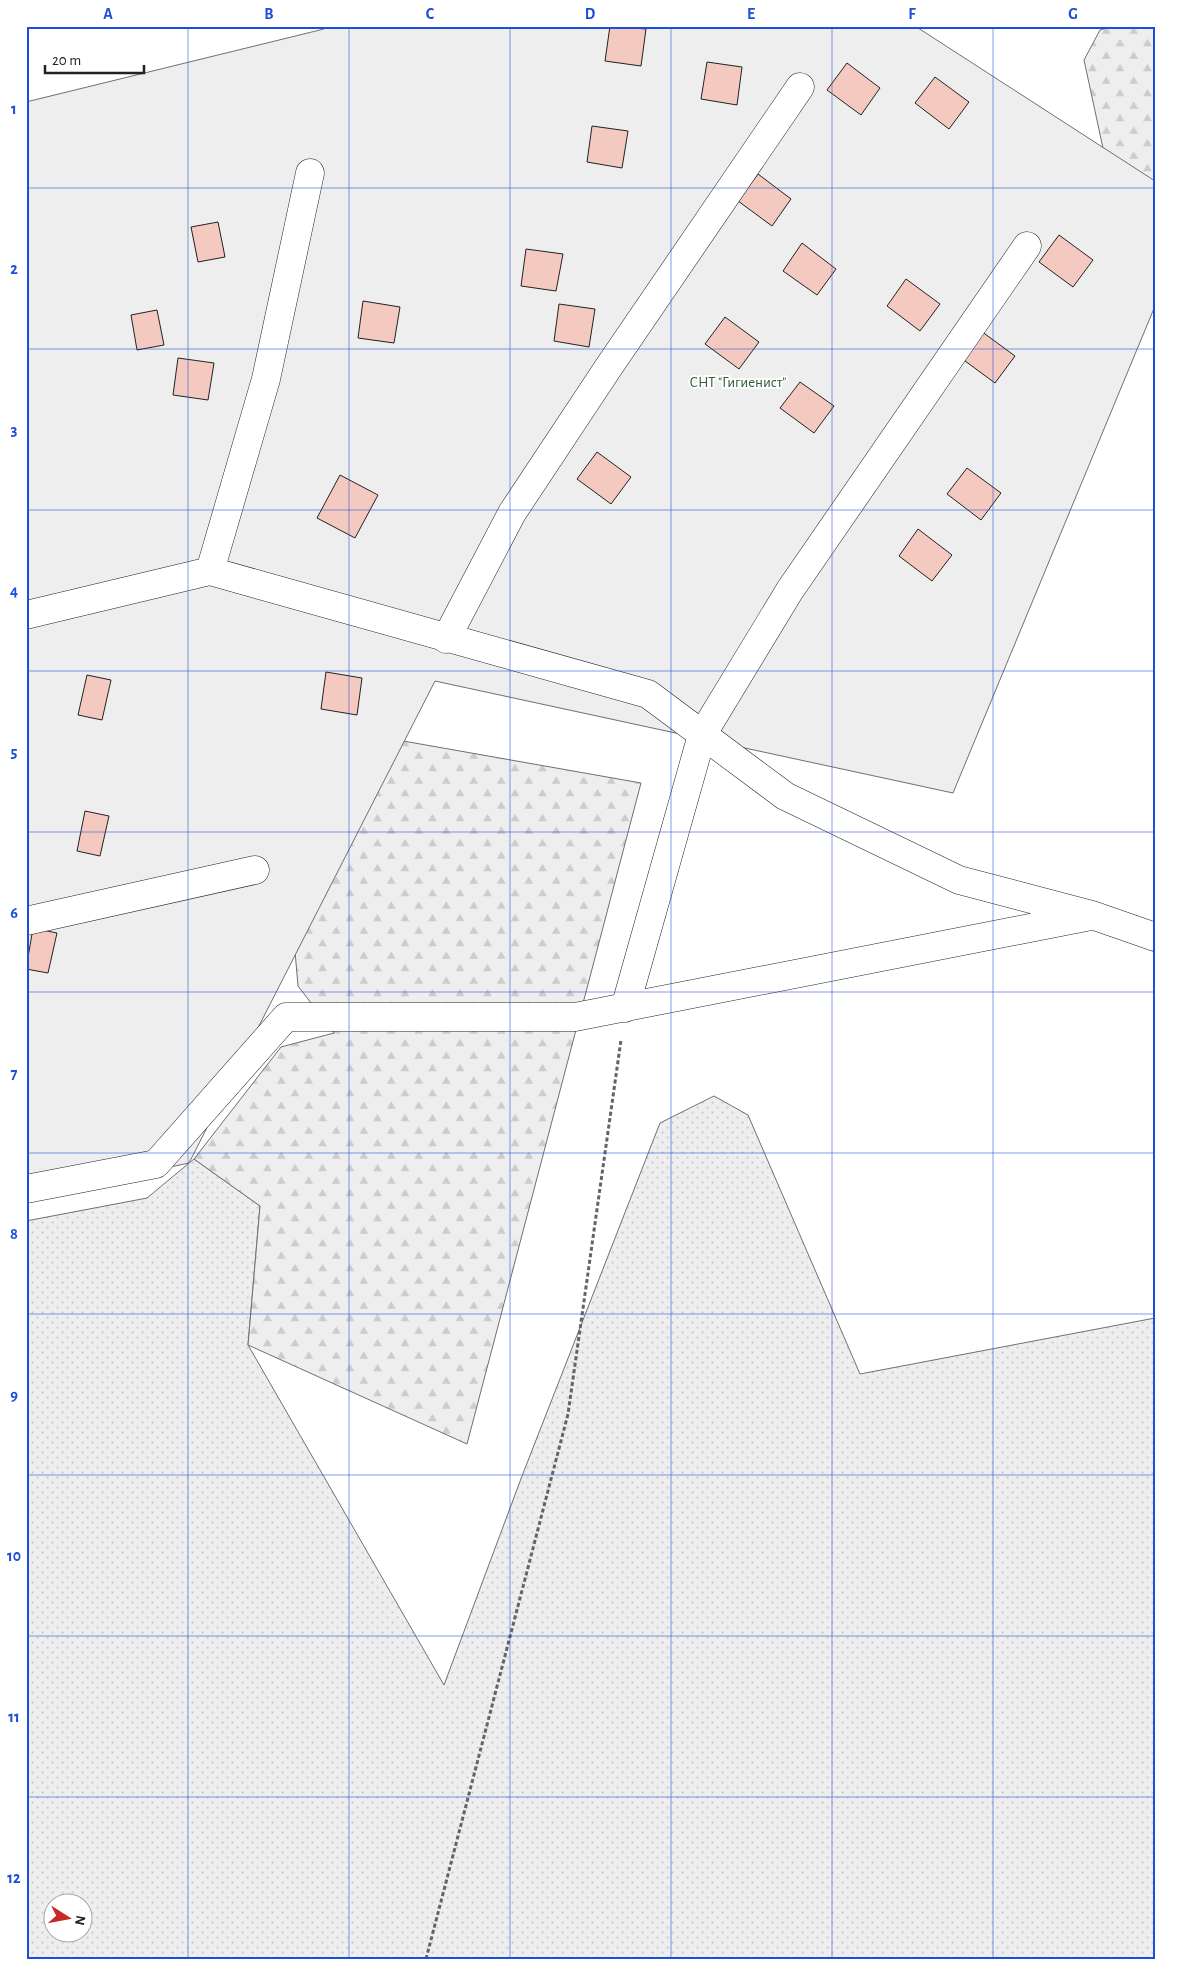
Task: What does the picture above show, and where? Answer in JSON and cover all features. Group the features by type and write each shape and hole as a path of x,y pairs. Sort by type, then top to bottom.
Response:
{"street":[{"path":"446,639 512,513 608,368 800,87"},
{"path":"210,571 266,379 310,173"},
{"path":"625,1008 702,735 790,590 1027,246"},
{"path":"26,615 210,571 446,639 648,694 785,796 959,880 1092,915 1155,938"},
{"path":"26,920 255,870"},
{"path":"26,1189 156,1164 286,1017 575,1017 1092,915"}],"path":[{"path":"426,1959 568,1414 625,1008"}],"green space":[{"name":"СНТ \"Гигиенист\"","path":"327,26 915,26 1155,181 1155,306 953,793 435,681 189,1163 26,1198 26,102 324,29"},
{"path":"1114,26 1155,26 1155,213 1106,162 1084,60 1100,30"},
{"path":"307,724 641,783 467,1444 248,1345 260,1206 194,1159 281,1047 334,1033 298,986 284,824"},
{"path":"714,1096 748,1115 860,1374 1155,1318 1155,1959 26,1959 26,1221 147,1198 194,1159 260,1206 248,1345 444,1685 522,1476 660,1123"}],"building":[{"path":"610,26 646,29 641,66 605,61"},
{"path":"707,62 742,67 737,105 701,99"},
{"path":"847,63 880,88 861,115 827,90"},
{"path":"935,77 969,102 949,129 915,103"},
{"path":"592,126 628,131 622,168 587,162"},
{"path":"758,174 791,199 772,226 738,201"},
{"path":"218,222 225,257 198,262 191,227"},
{"path":"1059,235 1093,260 1073,287 1039,262"},
{"path":"802,243 836,269 817,295 783,271"},
{"path":"526,249 563,254 556,291 521,286"},
{"path":"906,279 940,304 920,331 887,306"},
{"path":"363,301 400,307 394,343 358,338"},
{"path":"559,304 595,309 589,347 554,341"},
{"path":"157,310 164,345 137,350 131,315"},
{"path":"725,317 759,342 739,369 705,344"},
{"path":"981,331 1015,356 995,383 961,358"},
{"path":"178,358 214,363 208,400 173,395"},
{"path":"800,382 834,406 814,433 780,408"},
{"path":"597,452 631,477 611,504 577,479"},
{"path":"967,468 1001,493 981,520 947,494"},
{"path":"340,475 378,495 355,538 317,518"},
{"path":"918,529 952,555 932,581 899,556"},
{"path":"326,672 362,678 357,715 321,709"},
{"path":"87,675 111,680 102,720 78,715"},
{"path":"85,811 109,816 100,856 77,851"},
{"path":"33,928 57,933 48,973 26,969"}]}
